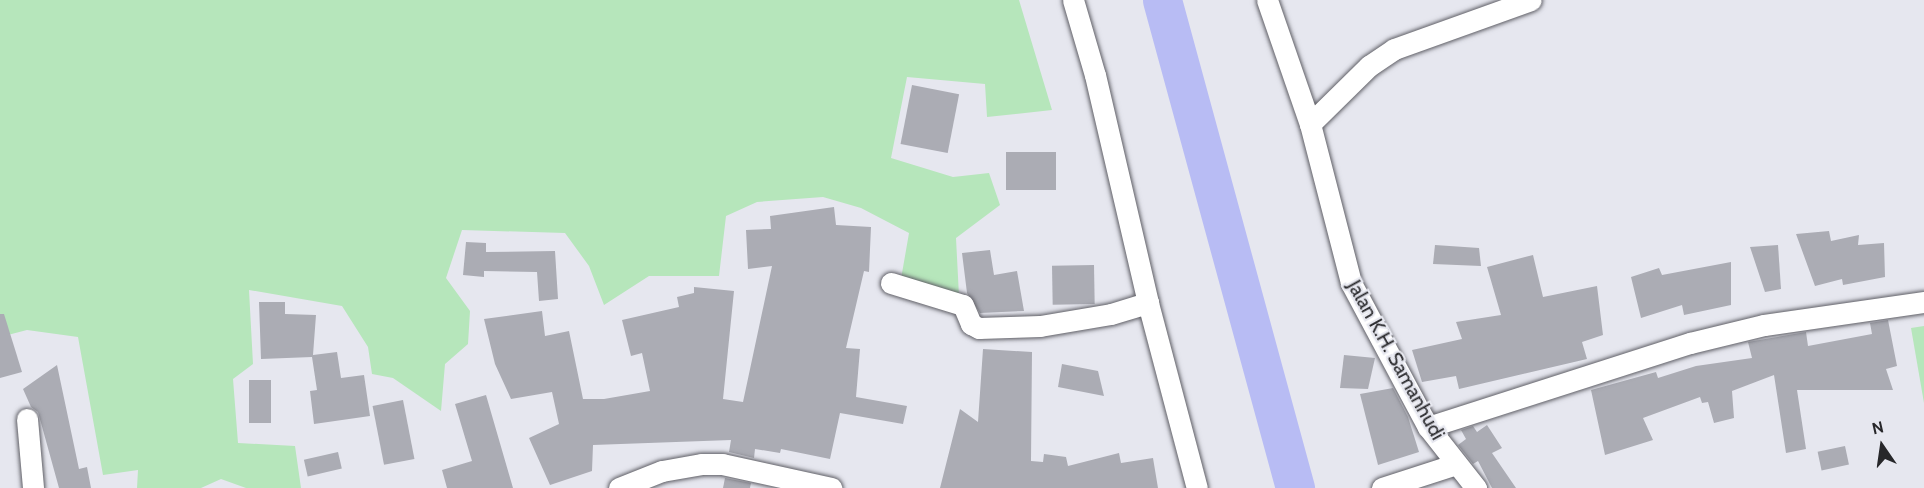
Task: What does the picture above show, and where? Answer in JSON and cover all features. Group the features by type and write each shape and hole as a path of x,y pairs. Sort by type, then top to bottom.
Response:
{"street":[{"path":"1073,0 1095,75 1148,303 1197,488"},
{"name":"Jalan K.H. Samanhudi","path":"1267,0 1310,124 1351,283 1428,427 1476,488"},
{"path":"1310,124 1369,66 1394,49 1477,16 1532,0"},
{"path":"891,283 963,305 974,327 1040,326 1118,312 1148,303"},
{"path":"1428,427 1690,343 1764,325 1924,302"},
{"path":"27,419 33,488"},
{"path":"619,488 662,471 702,464 722,464 831,488"},
{"path":"1382,488 1456,464"}],"green space":[{"path":"0,0 1019,0 1052,110 987,117 985,84 907,77 891,158 953,177 989,173 1000,205 956,238 959,296 901,279 909,233 861,208 823,197 757,202 726,216 719,276 649,276 604,305 589,266 565,233 462,230 446,278 470,311 468,344 445,364 441,411 393,378 372,374 368,347 342,306 249,290 253,364 233,379 238,443 295,446 301,488 246,488 221,479 201,488 137,488 138,470 103,475 78,337 27,330 0,337"},
{"path":"1924,326 1924,403 1911,328"}],"building":[{"path":"912,85 959,94 948,153 901,144"},
{"path":"1006,152 1056,152 1056,190 1006,190"},
{"path":"834,207 836,225 871,227 869,272 864,271 846,348 860,349 856,397 907,406 903,424 840,413 830,459 781,449 780,453 755,449 754,458 729,452 731,440 593,445 592,471 550,485 529,438 559,424 552,392 511,399 495,364 484,319 542,311 545,336 569,331 583,399 604,399 650,391 642,353 631,356 622,320 679,307 677,297 694,293 694,287 734,291 723,399 743,402 772,266 748,269 746,230 771,229 770,216"},
{"path":"1829,231 1831,241 1859,235 1858,245 1884,243 1885,277 1843,285 1842,279 1815,286 1796,234"},
{"path":"466,242 486,243 486,252 555,251 558,299 539,301 537,272 484,271 484,277 463,275"},
{"path":"1435,245 1479,248 1481,266 1433,264"},
{"path":"1778,245 1781,289 1765,292 1750,247"},
{"path":"990,250 994,275 1017,271 1024,311 980,313 967,293 962,253"},
{"path":"1533,255 1543,297 1597,286 1603,335 1582,342 1587,359 1459,389 1456,376 1422,382 1412,350 1462,339 1456,322 1501,315 1487,267"},
{"path":"1731,262 1731,305 1684,315 1682,305 1641,318 1631,277 1659,268 1662,275"},
{"path":"1094,265 1095,304 1053,305 1052,266"},
{"path":"259,302 285,302 285,314 316,315 313,355 337,352 341,378 364,375 370,416 314,424 310,391 317,390 312,357 261,359"},
{"path":"0,314 4,314 22,372 0,378"},
{"path":"1888,320 1897,366 1886,369 1893,390 1797,390 1806,449 1786,453 1774,375 1732,391 1734,418 1714,423 1708,402 1702,403 1700,397 1643,418 1653,440 1605,455 1591,390 1656,372 1658,378 1696,366 1752,358 1748,342 1806,332 1808,346 1872,334 1870,323"},
{"path":"983,349 1032,352 1031,461 1043,462 1044,454 1066,457 1068,466 1119,453 1121,463 1153,458 1158,488 940,488 960,409 978,422"},
{"path":"1344,355 1375,358 1368,389 1340,388"},
{"path":"1062,364 1098,371 1104,396 1058,387"},
{"path":"57,365 79,469 87,467 91,488 59,488 38,412 31,407 23,389"},
{"path":"249,380 271,380 271,423 249,423"},
{"path":"1393,388 1408,417 1419,452 1378,465 1360,394"},
{"path":"486,395 513,488 447,488 442,470 472,461 455,404"},
{"path":"403,400 414,459 384,465 373,406"},
{"path":"1487,425 1502,448 1492,453 1516,488 1492,488 1478,461 1473,464 1458,445 1466,439 1461,430 1473,426 1477,432"},
{"path":"1845,446 1849,465 1822,470 1818,452"},
{"path":"338,452 342,469 308,476 304,460"},
{"path":"725,478 751,483 750,488 723,488"}],"waterway":[{"path":"1162,0 1295,488"}]}
